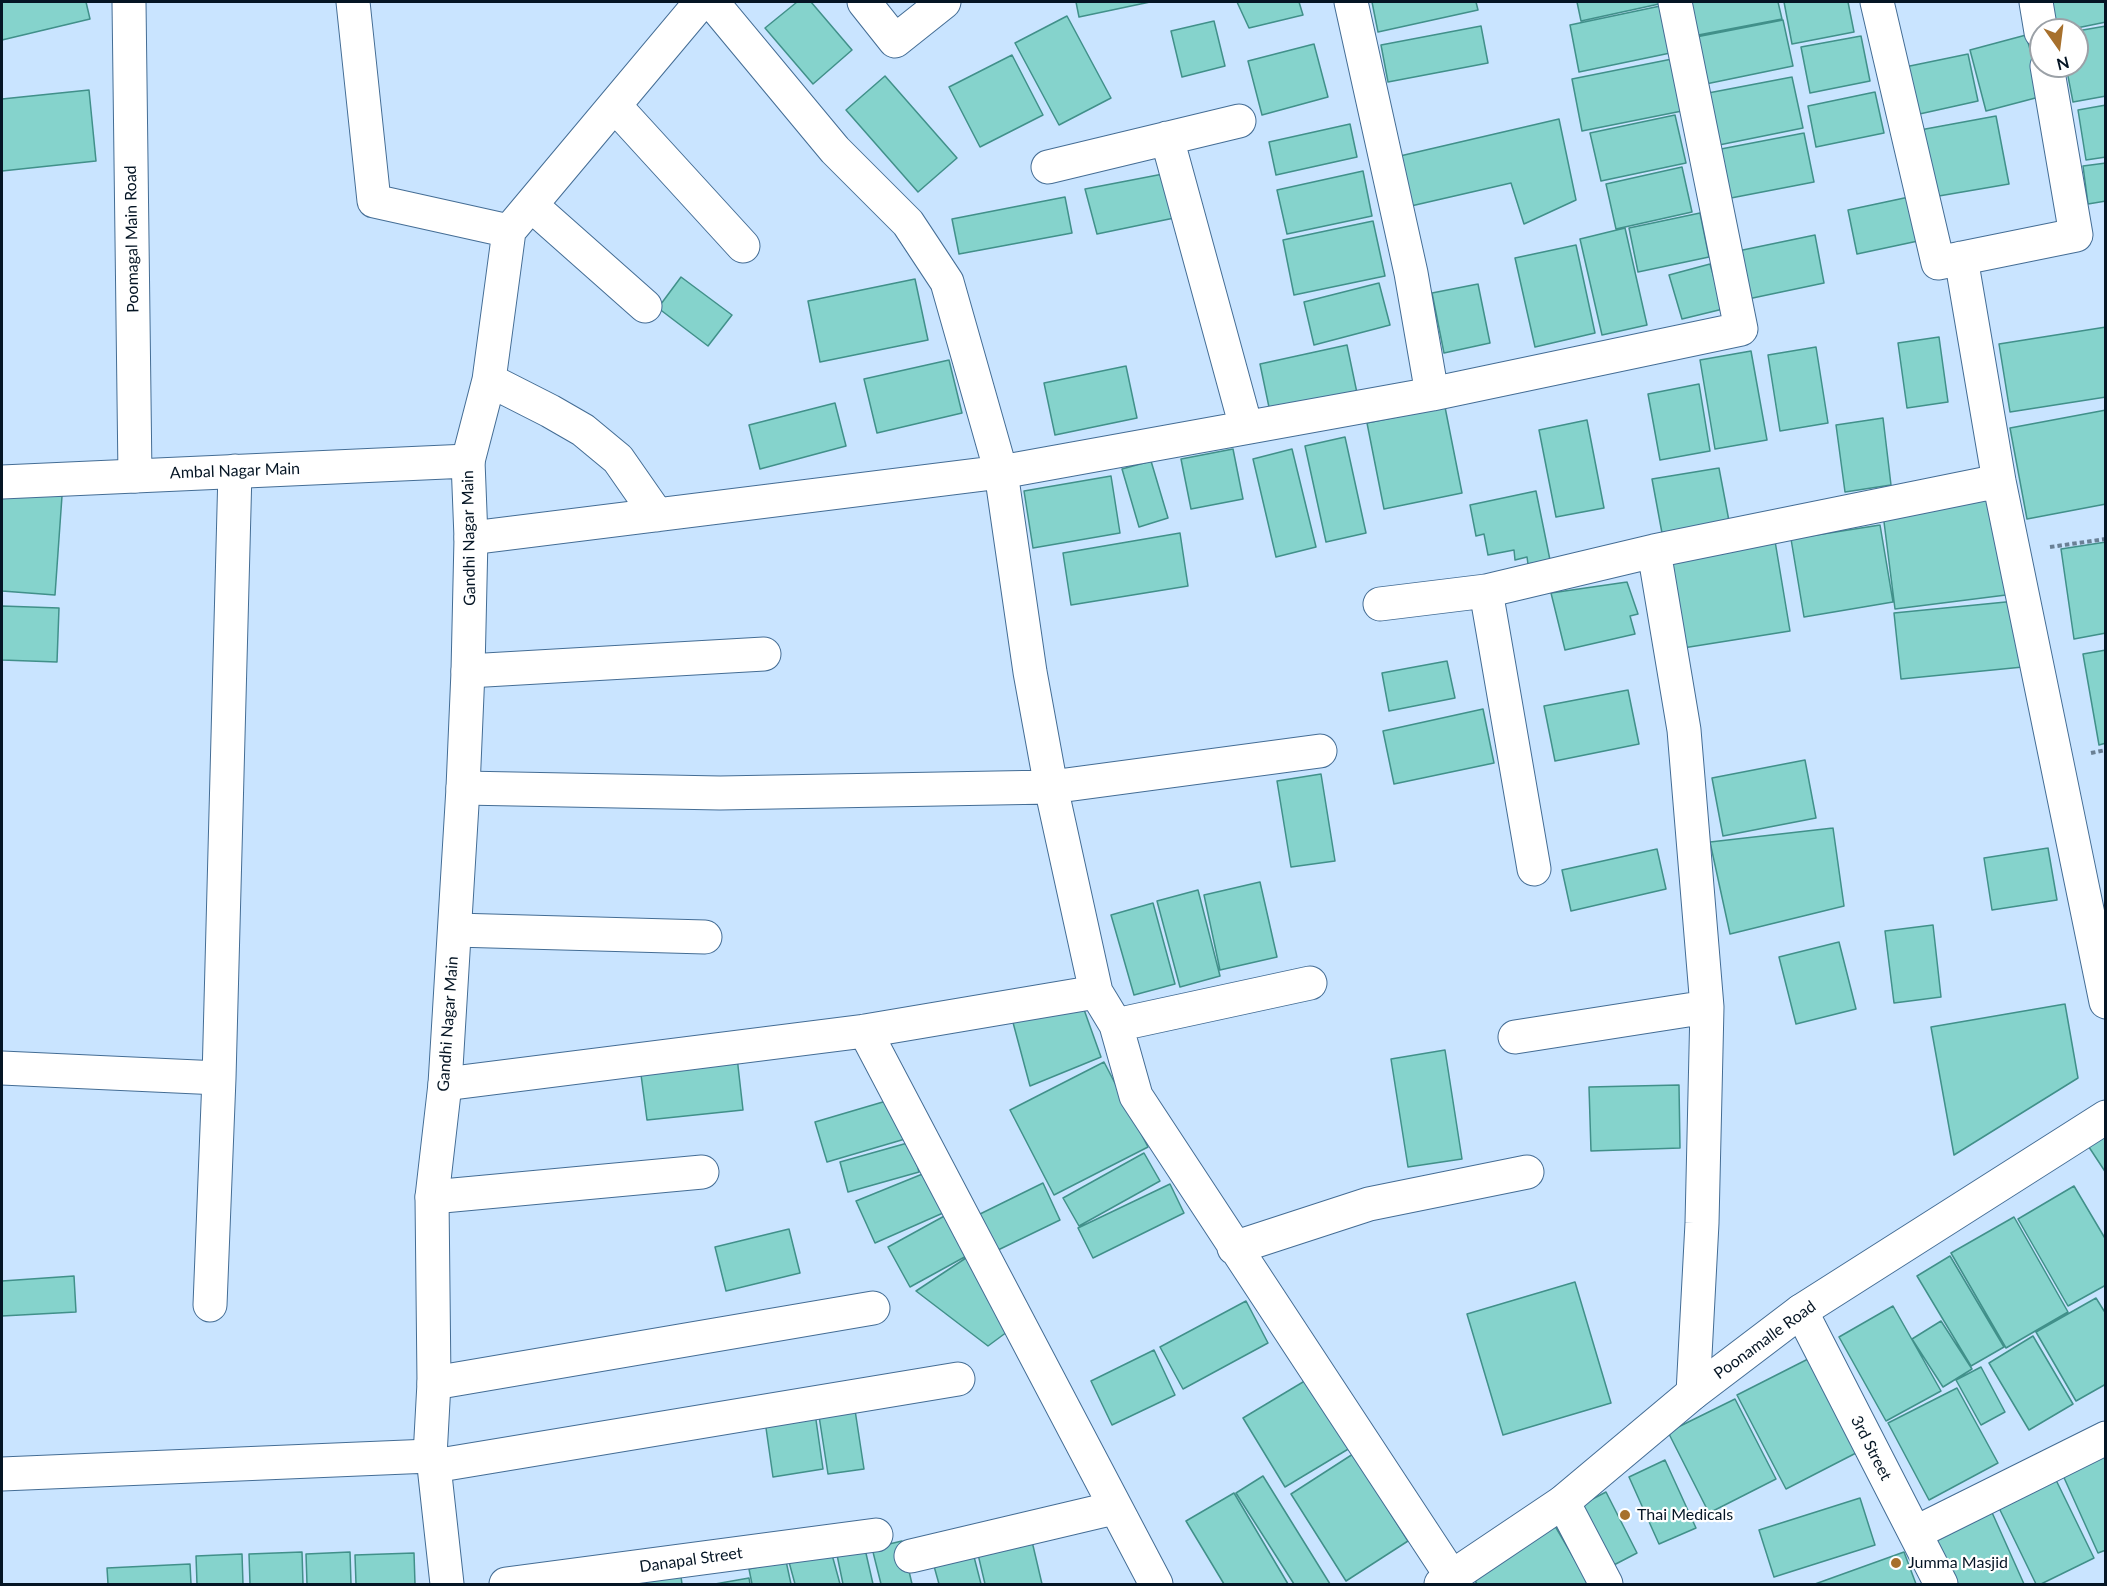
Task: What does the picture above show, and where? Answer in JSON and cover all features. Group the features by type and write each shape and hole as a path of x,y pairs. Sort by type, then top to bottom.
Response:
{"street":[{"name":"Poomagal Main Road","path":"129,2 135,476"},
{"path":"353,2 374,201 509,231 701,2"},
{"path":"712,2 836,150 908,223 947,282 1001,472 1030,672 1051,787 1096,992 1116,1025 1136,1096 1447,1581"},
{"path":"864,2 895,41 944,2"},
{"path":"1351,2 1411,273 1432,394"},
{"path":"471,538 1001,472 1432,394 1741,329 1675,2"},
{"path":"1877,2 1938,263 2076,235 2049,78"},
{"path":"2036,2 2039,18"},
{"path":"615,106 743,246"},
{"path":"1048,167 1239,121"},
{"path":"1167,138 1246,427"},
{"path":"531,205 645,306"},
{"name":"Gandhi Nagar Main","path":"447,1584 432,1461 434,1383 432,1197 445,1084 463,788 471,538 468,461 489,380 509,231"},
{"path":"1961,258 2013,553 2106,1002"},
{"path":"489,380 583,430 618,459 657,515"},
{"name":"Ambal Nagar Main","path":"2,482 468,461"},
{"path":"210,1305 219,1078 235,471"},
{"path":"1380,604 1486,591 1654,551 1999,481"},
{"path":"1654,551 1684,730 1707,1007 1702,1223 1693,1393"},
{"path":"1486,591 1534,869"},
{"path":"468,670 764,654"},
{"path":"463,788 720,793 1051,787 1320,751"},
{"path":"454,930 705,937"},
{"path":"1116,1025 1310,983"},
{"path":"445,1084 865,1031 1096,992"},
{"path":"1515,1036 1707,1007"},
{"path":"865,1031 1156,1584"},
{"path":"2,1068 219,1078"},
{"name":"Poonamalle Road","path":"1447,1581 1563,1502 1693,1393 1801,1311 2106,1117"},
{"path":"432,1197 702,1172"},
{"path":"1234,1248 1369,1204 1527,1172"},
{"path":"434,1383 873,1308"},
{"name":"3rd Street","path":"1801,1311 1941,1584"},
{"path":"2,1474 432,1461 958,1379"},
{"path":"1915,1533 2106,1438"},
{"path":"1563,1502 1606,1584"},
{"path":"910,1556 1114,1508 1116,1511"},
{"name":"Danapal Street","path":"506,1584 876,1535"}],"path":[{"path":"2013,553 2106,539"}],"building":[{"path":"2,2 86,2 90,19 2,40"},
{"path":"797,2 811,2 852,50 813,84 765,28"},
{"path":"1076,2 1150,2 1079,17"},
{"path":"1237,2 1299,2 1303,15 1249,28"},
{"path":"1372,2 1476,2 1478,10 1378,32"},
{"path":"1577,2 1659,2 1659,4 1581,21"},
{"path":"1686,2 1778,2 1782,19 1693,36"},
{"path":"1784,2 1848,2 1854,32 1792,44"},
{"path":"2052,2 2106,2 2106,22 2089,25 2089,18 2055,18"},
{"path":"1665,5 1675,52 1579,72 1570,25"},
{"path":"1067,16 1111,98 1059,125 1015,43"},
{"path":"1783,20 1793,66 1701,85 1691,38"},
{"path":"1214,21 1225,66 1182,77 1171,31"},
{"path":"1481,26 1488,63 1388,82 1381,45"},
{"path":"2106,26 2106,96 2073,102 2068,78 2089,78 2089,29"},
{"path":"2026,35 2029,46 2029,78 2038,78 2043,96 1986,111 1970,50"},
{"path":"1861,36 1870,81 1810,93 1801,47"},
{"path":"1314,44 1328,97 1262,115 1248,61"},
{"path":"1968,54 1978,101 1915,115 1905,67"},
{"path":"1012,55 1043,115 980,147 949,87"},
{"path":"1677,58 1687,110 1582,131 1572,79"},
{"path":"885,76 957,158 918,192 846,110"},
{"path":"1792,77 1803,128 1714,146 1703,94"},
{"path":"89,90 96,161 2,171 2,99"},
{"path":"1875,92 1884,133 1816,147 1808,106"},
{"path":"2106,105 2106,157 2086,160 2078,110"},
{"path":"1675,115 1686,163 1601,181 1590,133"},
{"path":"1996,116 2009,184 1933,197 1920,130"},
{"path":"1559,119 1576,200 1524,224 1511,183 1411,206 1400,156"},
{"path":"1350,124 1357,157 1276,175 1269,142"},
{"path":"1804,133 1814,182 1731,198 1721,149"},
{"path":"2106,163 2106,201 2088,204 2083,166"},
{"path":"1682,167 1692,212 1616,229 1606,184"},
{"path":"1363,171 1372,216 1287,234 1277,190"},
{"path":"1163,174 1179,217 1097,234 1085,189"},
{"path":"1065,197 1072,233 959,254 952,219"},
{"path":"1909,197 1918,241 1857,254 1848,210"},
{"path":"1700,213 1709,257 1638,272 1629,228"},
{"path":"1373,221 1385,276 1294,295 1283,240"},
{"path":"1625,228 1647,325 1602,335 1580,239"},
{"path":"1815,235 1824,283 1748,299 1738,251"},
{"path":"1576,245 1595,333 1535,347 1515,258"},
{"path":"1710,264 1723,309 1682,319 1669,275"},
{"path":"681,277 732,315 708,346 658,308"},
{"path":"915,279 928,340 820,362 808,301"},
{"path":"1379,283 1390,325 1314,345 1304,302"},
{"path":"1478,284 1490,343 1444,353 1432,293"},
{"path":"2106,327 2106,397 2010,412 1999,344"},
{"path":"1939,337 1948,402 1907,408 1898,343"},
{"path":"1347,345 1357,393 1270,412 1260,364"},
{"path":"1816,347 1828,423 1780,431 1768,355"},
{"path":"1751,351 1767,440 1715,449 1700,360"},
{"path":"949,360 962,413 877,433 864,379"},
{"path":"1126,366 1137,418 1055,435 1044,383"},
{"path":"1699,384 1710,451 1660,460 1648,394"},
{"path":"835,403 846,446 760,469 749,425"},
{"path":"1445,407 1462,493 1384,509 1367,423"},
{"path":"2106,410 2106,504 2027,519 2010,428"},
{"path":"1883,418 1891,485 1845,492 1836,425"},
{"path":"1587,420 1604,508 1556,517 1539,430"},
{"path":"1345,437 1366,533 1326,542 1305,446"},
{"path":"1233,449 1243,499 1191,509 1181,459"},
{"path":"1292,449 1316,547 1276,557 1253,459"},
{"path":"1151,461 1168,518 1139,527 1122,469"},
{"path":"1719,468 1729,521 1662,533 1652,479"},
{"path":"1111,476 1120,533 1033,548 1024,491"},
{"path":"1536,491 1550,560 1528,564 1527,557 1515,560 1514,550 1488,555 1484,534 1476,536 1470,505"},
{"path":"2,493 62,496 55,595 2,591"},
{"path":"1994,499 2006,595 1895,609 1883,514"},
{"path":"1880,525 1893,602 1804,617 1791,539"},
{"path":"1180,533 1188,586 1071,605 1063,553"},
{"path":"1774,535 1790,631 1683,648 1667,553"},
{"path":"2106,542 2106,633 2074,639 2061,549"},
{"path":"1627,582 1638,614 1630,616 1635,634 1565,650 1551,593"},
{"path":"2016,601 2023,667 1901,679 1894,613"},
{"path":"2,606 59,608 57,662 2,660"},
{"path":"2106,650 2106,743 2099,745 2083,654"},
{"path":"1447,661 1455,698 1389,711 1382,673"},
{"path":"1628,690 1639,744 1555,761 1544,706"},
{"path":"1483,709 1494,763 1394,784 1383,731"},
{"path":"1805,760 1816,818 1723,836 1712,778"},
{"path":"1321,774 1335,861 1291,867 1277,781"},
{"path":"1833,828 1844,906 1730,934 1710,842"},
{"path":"2048,848 2057,900 1992,910 1984,858"},
{"path":"1657,849 1666,889 1571,911 1562,870"},
{"path":"1260,882 1277,957 1220,970 1204,895"},
{"path":"1198,890 1220,976 1180,987 1157,901"},
{"path":"1153,903 1175,984 1134,995 1111,915"},
{"path":"1933,925 1941,997 1894,1003 1885,931"},
{"path":"1839,942 1856,1009 1796,1024 1779,957"},
{"path":"1082,1004 1101,1057 1030,1086 1011,1015"},
{"path":"2065,1004 2078,1078 1954,1155 1931,1027"},
{"path":"1445,1050 1462,1159 1408,1167 1391,1059"},
{"path":"737,1057 743,1110 647,1120 640,1067"},
{"path":"1104,1062 1148,1147 1054,1195 1010,1110"},
{"path":"1679,1085 1680,1148 1591,1151 1589,1087"},
{"path":"893,1099 905,1139 827,1162 815,1122"},
{"path":"2106,1128 2106,1173 2085,1141"},
{"path":"911,1142 919,1172 848,1192 840,1162"},
{"path":"1144,1153 1160,1181 1079,1226 1063,1198"},
{"path":"925,1173 943,1213 875,1243 856,1201"},
{"path":"1043,1183 1060,1220 996,1251 978,1215"},
{"path":"1170,1184 1184,1213 1093,1258 1078,1228"},
{"path":"2074,1186 2106,1240 2106,1285 2068,1306 2018,1219"},
{"path":"948,1214 970,1254 910,1287 888,1247"},
{"path":"2014,1217 2068,1312 2006,1348 1951,1253"},
{"path":"789,1229 800,1273 726,1291 715,1247"},
{"path":"969,1256 1011,1329 988,1346 916,1291"},
{"path":"1950,1256 2004,1347 1971,1366 1917,1276"},
{"path":"74,1276 76,1312 2,1316 2,1281"},
{"path":"1575,1282 1611,1403 1503,1435 1467,1314"},
{"path":"2096,1298 2106,1314 2106,1384 2076,1401 2036,1332"},
{"path":"1246,1301 1268,1343 1183,1389 1160,1347"},
{"path":"1893,1306 1941,1391 1886,1421 1839,1337"},
{"path":"1941,1321 1972,1369 1943,1387 1912,1339"},
{"path":"2033,1336 2073,1404 2029,1430 1989,1363"},
{"path":"1154,1350 1175,1395 1112,1425 1091,1381"},
{"path":"1810,1358 1858,1452 1786,1489 1737,1395"},
{"path":"1981,1367 2005,1412 1981,1425 1956,1380"},
{"path":"1313,1376 1355,1445 1285,1487 1243,1418"},
{"path":"1957,1388 1998,1463 1929,1500 1888,1423"},
{"path":"1735,1399 1776,1479 1709,1513 1668,1432"},
{"path":"855,1410 864,1469 828,1474 819,1416"},
{"path":"815,1413 823,1469 773,1477 765,1421"},
{"path":"2106,1451 2106,1550 2098,1553 2061,1471"},
{"path":"1353,1454 1408,1541 1346,1581 1291,1494"},
{"path":"1665,1460 1696,1528 1659,1544 1629,1477"},
{"path":"1263,1476 1330,1584 1294,1584 1236,1493"},
{"path":"2056,1480 2094,1558 2041,1584 2036,1584 1999,1508"},
{"path":"1606,1492 1637,1553 1610,1567 1579,1506"},
{"path":"1234,1493 1288,1584 1224,1584 1186,1521"},
{"path":"1860,1498 1875,1545 1774,1577 1759,1530"},
{"path":"1990,1508 2024,1584 1950,1584 1928,1535"},
{"path":"1555,1526 1589,1584 1477,1584 1471,1574"},
{"path":"1031,1537 1042,1584 985,1584 977,1550"},
{"path":"902,1541 912,1584 881,1584 872,1548"},
{"path":"865,1549 873,1584 843,1584 837,1555"},
{"path":"972,1549 981,1584 939,1584 932,1559"},
{"path":"831,1551 840,1584 795,1584 789,1562"},
{"path":"302,1552 303,1584 250,1584 249,1554"},
{"path":"350,1552 351,1584 307,1584 306,1554"},
{"path":"1904,1552 1916,1584 1815,1584"},
{"path":"414,1553 415,1584 356,1584 355,1555"},
{"path":"242,1554 243,1584 197,1584 196,1556"},
{"path":"786,1561 791,1584 752,1584 749,1569"},
{"path":"190,1564 191,1584 108,1584 107,1568"},
{"path":"680,1569 682,1584 632,1584 631,1579"},
{"path":"749,1578 750,1584 715,1584"}],"place":[{"name":"Thai Medicals","path":"1625,1515"},
{"name":"Jumma Masjid","path":"1896,1563"}]}
